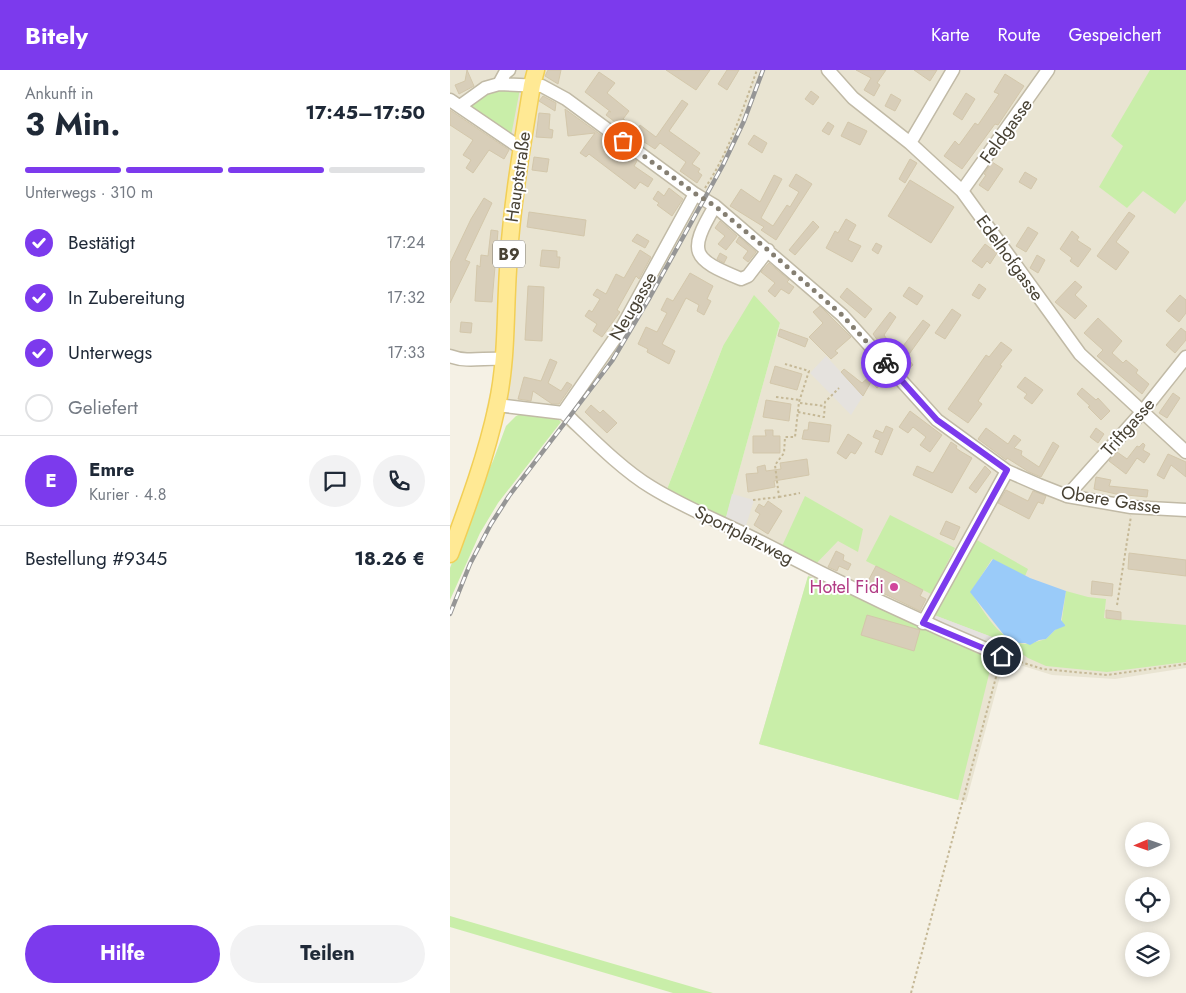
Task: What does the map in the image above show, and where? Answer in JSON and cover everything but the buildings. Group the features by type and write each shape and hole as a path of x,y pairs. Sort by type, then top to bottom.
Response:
{"main road":[{"name":"Hauptstraße","path":"498,405 505,359 512,212 534,78"},
{"name":"B9","path":"450,554 479,474 498,405"}],"street":[{"path":"509,70 505,73 499,84 485,88 455,103 522,149"},
{"name":"Edelhofgasse","path":"828,70 853,98 910,143 962,191 1080,354 1186,452"},
{"path":"910,143 953,70"},
{"name":"Feldgasse","path":"962,191 1048,70"},
{"name":"Obere Gasse","path":"499,84 534,78 542,86 566,98 697,195 715,206 842,315 937,420 1007,470 1067,496 1131,507 1186,510"},
{"name":"Neugasse","path":"562,413 620,331 697,195"},
{"path":"715,206 701,229 698,242 698,253 707,264 741,279 748,276 768,250"},
{"path":"450,356 473,360 505,359"},
{"name":"Triftgasse","path":"1067,496 1142,411 1186,357"},
{"path":"498,405 562,413"},
{"name":"Sportplatzweg","path":"562,413 648,486 826,577 923,623 1002,656"},
{"path":"923,623 1007,470"}],"path":[{"path":"697,195 714,174 730,142 757,70"},
{"path":"779,497 775,465 784,453 785,437 795,437 799,401 809,371 786,364"},
{"path":"798,412 824,417 825,402 839,388"},
{"path":"776,397 825,406"},
{"path":"753,500 800,493"},
{"path":"1116,605 1131,507"},
{"path":"911,993 1002,656 1043,669 1107,675 1186,664"}],"shaded area":[{"path":"450,70 1186,70 1186,668 1115,679 1052,675 1007,661 1002,669 966,802 759,744 810,570 725,521 780,323 723,346 662,502 623,474 557,418 486,410 496,365 450,359"},
{"path":"826,356 863,396 851,415 810,373"},
{"path":"732,494 754,500 745,529 725,521"},
{"path":"934,615 1005,642 1002,649 931,621"}],"green space":[{"path":"1150,70 1186,70 1186,200 1175,214 1143,191 1127,208 1099,187 1123,146 1111,136"},
{"path":"520,89 511,136 467,106 482,90"},
{"path":"754,295 780,323 723,529 662,502 723,346"},
{"path":"521,414 557,418 561,422 498,503 480,533 450,600 450,568 480,487 493,461 506,426 516,416"},
{"path":"805,496 863,529 858,552 838,541 810,570 778,555"},
{"path":"890,515 955,548 931,594 866,561"},
{"path":"975,539 1028,569 1025,576 992,559 971,592 991,622 1011,640 1023,644 1033,643 1046,639 1061,626 1066,591 1088,597 1106,599 1104,618 1186,625 1186,662 1107,672 1046,666 1028,658 1005,642 934,615"},
{"path":"808,576 993,658 958,800 759,744"},
{"path":"450,916 713,993 673,993 450,927"}],"water":[{"path":"993,559 1030,578 1066,591 1061,620 1065,626 1055,630 1046,639 1039,640 1030,645 1019,643 1004,635 970,592"}],"railway":[{"path":"450,614 470,564 491,524 509,496 612,361 650,297 723,165 744,121 763,70"}],"way so far":[{"path":"623,141 715,206 768,250 842,315 886,363"}],"place":[{"name":"Hotel Fidi","path":"894,587"}],"route":[{"path":"886,363 920,404 937,420 959,438 1007,470 923,623 1002,656"}]}
